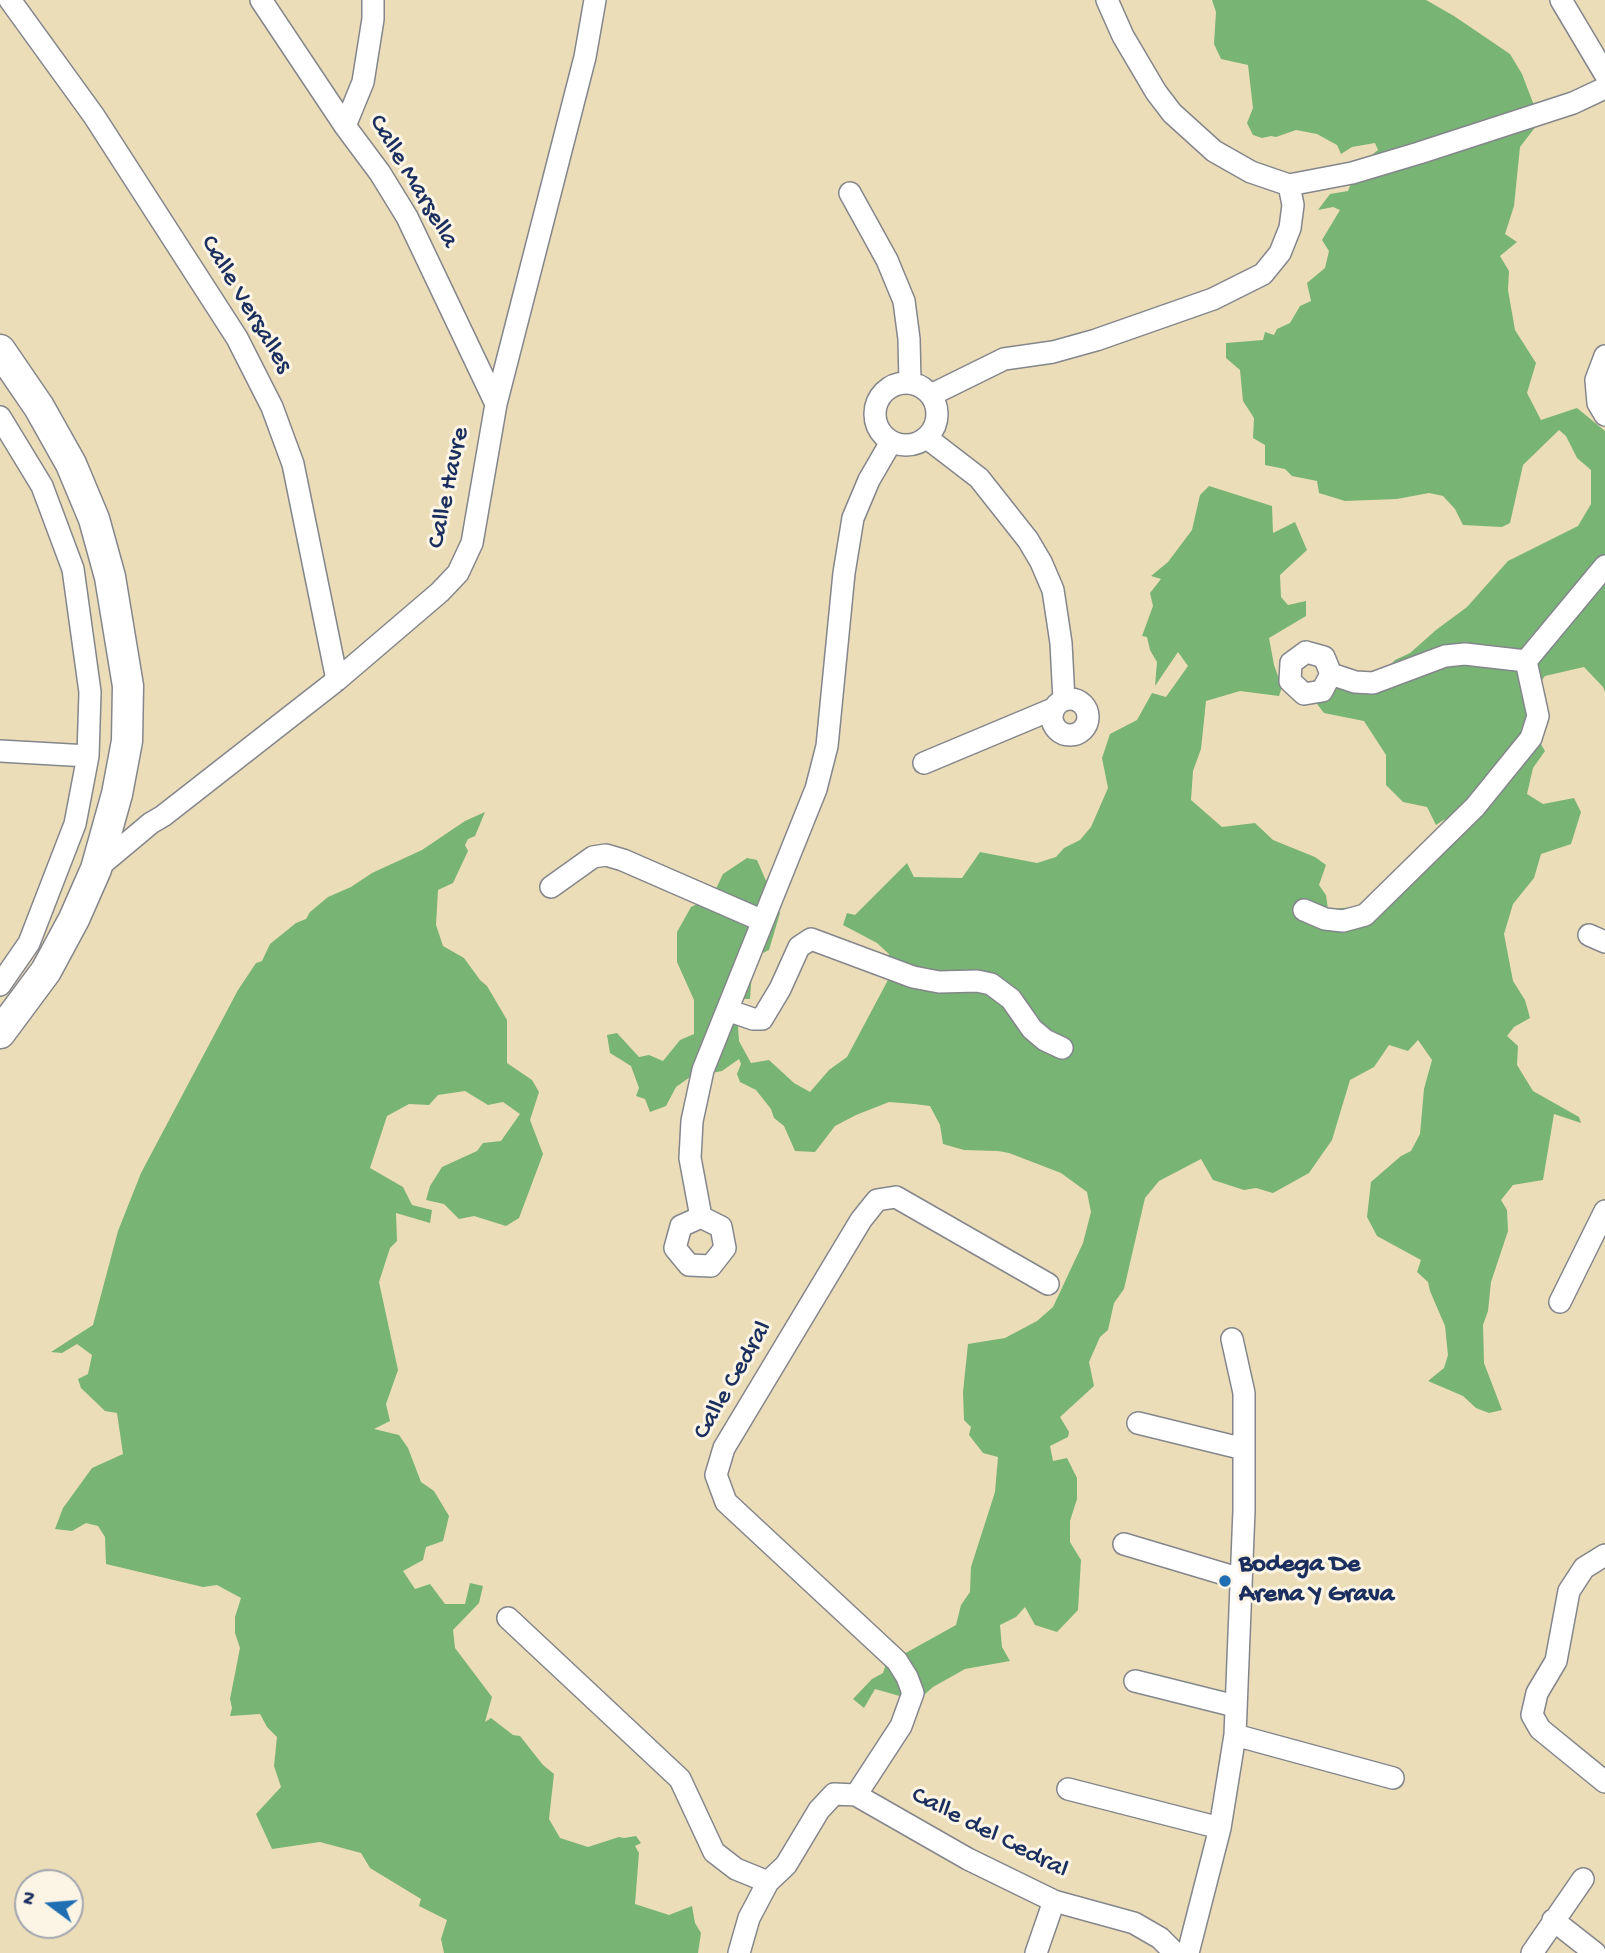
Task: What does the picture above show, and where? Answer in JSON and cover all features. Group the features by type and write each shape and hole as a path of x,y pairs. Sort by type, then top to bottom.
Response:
{"main road":[{"path":"0,350 39,407 71,464 94,519 110,577 128,686 127,741 117,794 96,869 74,919 46,971 0,1033"}],"street":[{"name":"Calle Versalles","path":"10,0 94,116 222,314 272,407 293,464 337,680"},
{"name":"Calle Marsella","path":"261,0 345,126 380,173 407,217 496,404"},
{"path":"345,126 363,82 373,19 373,0"},
{"name":"Calle Havre","path":"96,869 151,823 337,680 440,592 458,573 472,543 496,404 585,57 595,0"},
{"path":"1107,0 1123,36 1156,92 1172,113 1213,151 1251,172 1289,185 1352,173 1419,153 1573,103 1605,88"},
{"path":"1561,0 1605,74"},
{"path":"931,395 1004,359 1053,352 1096,340 1213,299 1263,274 1280,253 1290,228 1293,205 1289,185"},
{"path":"850,193 887,260 904,301 909,339 910,383"},
{"path":"1605,356 1596,380 1598,403 1605,415"},
{"path":"910,383 922,387 931,395 937,411 935,428 927,438 913,445 902,446 883,435 877,426 875,415 877,405 890,388 910,383"},
{"path":"0,416 42,486 73,569 90,692 88,756 75,824 29,943 0,985"},
{"path":"924,763 1059,704 1061,643 1053,590 1028,540 979,478 927,438"},
{"path":"701,1217 690,1158 692,1121 703,1070 816,789 827,746 844,573 853,518 869,480 891,442"},
{"path":"1526,661 1605,566"},
{"path":"1331,674 1355,682 1373,683 1445,656 1465,654 1526,661"},
{"path":"1304,910 1325,919 1343,920 1365,915 1475,807 1531,738 1538,716 1526,661"},
{"path":"0,751 88,756"},
{"path":"551,887 593,857 606,855 763,921"},
{"path":"727,1010 752,1019 762,1019 780,989 799,947 811,939 913,977 939,982 977,981 992,984 1011,999 1032,1029 1045,1040 1062,1048"},
{"name":"Calle Cedral","path":"856,1795 901,1726 913,1693 908,1677 897,1661 726,1502 716,1475 724,1448 861,1220 877,1200 896,1197 1048,1284"},
{"path":"1560,1302 1605,1211"},
{"path":"1188,1953 1220,1828 1235,1735 1244,1393 1232,1339"},
{"path":"1139,1423 1244,1450"},
{"path":"1124,1544 1241,1579"},
{"path":"1605,1555 1584,1568 1569,1591 1556,1661 1537,1693 1532,1715 1540,1729 1605,1782"},
{"path":"508,1618 680,1779 714,1852 736,1869 768,1882"},
{"path":"1135,1681 1235,1706"},
{"path":"1235,1735 1393,1778"},
{"path":"1068,1789 1220,1828"},
{"path":"739,1953 749,1918 768,1882 786,1865 819,1810 834,1794 856,1795"},
{"name":"Calle del Cedral","path":"856,1795 968,1858 1054,1901 1134,1923 1160,1938 1175,1953"},
{"path":"1532,1953 1583,1879"},
{"path":"1036,1953 1054,1901"},
{"path":"1553,1920 1595,1953"}],"green space":[{"path":"1212,0 1426,0 1510,54 1522,74 1540,121 1520,147 1514,206 1505,234 1517,242 1500,256 1509,271 1508,290 1515,330 1536,363 1527,393 1541,420 1577,408 1605,431 1605,692 1584,667 1545,676 1532,694 1526,719 1545,751 1533,768 1527,794 1543,804 1574,798 1581,812 1571,844 1541,854 1534,878 1513,904 1504,934 1513,981 1525,1000 1530,1018 1514,1027 1507,1036 1518,1046 1517,1065 1533,1091 1579,1117 1581,1123 1554,1114 1543,1180 1513,1185 1501,1200 1507,1210 1508,1231 1491,1282 1488,1311 1483,1325 1484,1363 1502,1410 1489,1413 1476,1408 1463,1396 1428,1381 1444,1368 1448,1355 1445,1326 1428,1282 1417,1272 1421,1260 1377,1236 1367,1217 1371,1182 1401,1156 1411,1151 1420,1134 1424,1089 1432,1060 1418,1040 1408,1051 1389,1045 1374,1067 1350,1080 1332,1140 1309,1173 1273,1193 1256,1188 1244,1190 1213,1180 1201,1159 1159,1181 1145,1198 1124,1289 1114,1303 1108,1330 1100,1337 1089,1362 1094,1386 1060,1417 1069,1432 1068,1437 1050,1446 1053,1461 1067,1458 1077,1478 1077,1499 1070,1521 1070,1542 1081,1560 1078,1610 1057,1632 1035,1625 1025,1607 1016,1617 1000,1625 1002,1647 1010,1661 965,1669 933,1687 917,1701 875,1689 864,1708 853,1699 872,1679 883,1673 886,1664 956,1625 961,1605 970,1592 971,1567 995,1492 998,1457 983,1453 969,1435 971,1427 964,1420 963,1392 968,1344 1005,1338 1037,1321 1053,1307 1083,1243 1091,1212 1087,1192 1061,1173 1009,1153 964,1150 943,1144 940,1125 930,1106 889,1102 835,1126 815,1152 795,1151 784,1126 774,1118 771,1109 756,1090 740,1082 737,1074 741,1064 739,1059 722,1071 690,1077 676,1087 666,1106 650,1112 645,1099 636,1096 639,1088 631,1066 610,1053 607,1035 617,1033 639,1057 649,1055 663,1061 680,1040 694,1034 694,1000 677,962 677,932 691,907 712,897 723,874 747,858 757,860 780,913 769,950 753,958 750,999 743,999 738,1027 739,1041 751,1063 769,1060 794,1083 810,1092 829,1070 847,1057 888,980 889,954 877,943 843,925 847,913 855,915 907,863 914,877 962,878 980,852 1037,863 1056,857 1064,848 1080,840 1091,827 1108,788 1102,758 1110,734 1137,720 1152,693 1166,697 1188,666 1178,652 1155,686 1157,662 1147,637 1142,636 1153,606 1150,593 1161,579 1151,576 1168,562 1192,530 1200,495 1209,486 1272,506 1273,533 1295,522 1307,550 1280,575 1281,597 1288,605 1306,601 1306,616 1269,638 1282,687 1279,696 1240,691 1206,701 1201,749 1193,771 1191,800 1222,827 1255,823 1273,840 1315,857 1326,865 1319,885 1326,895 1328,909 1357,907 1434,840 1445,819 1436,825 1427,807 1403,802 1386,785 1386,755 1364,721 1324,713 1314,700 1328,698 1335,690 1338,678 1364,678 1386,669 1395,660 1410,653 1467,607 1508,561 1578,526 1591,504 1591,470 1577,458 1566,436 1559,430 1523,465 1510,523 1502,527 1463,525 1455,509 1443,496 1429,493 1397,499 1345,501 1319,493 1317,481 1292,476 1285,469 1265,465 1265,445 1253,438 1254,418 1243,401 1240,370 1226,358 1226,343 1263,340 1265,332 1274,335 1277,329 1290,323 1300,306 1311,301 1307,283 1325,268 1329,251 1322,240 1340,210 1333,207 1318,210 1330,194 1348,191 1358,166 1378,150 1375,143 1352,147 1341,154 1337,145 1317,134 1296,130 1276,137 1262,138 1253,135 1247,123 1253,108 1248,65 1221,59 1214,44 1216,12"},
{"path":"485,812 475,836 468,839 465,845 468,851 453,883 438,890 436,925 443,946 464,958 487,986 507,1020 507,1063 532,1080 539,1092 530,1120 543,1154 519,1218 506,1226 474,1216 459,1219 444,1204 426,1200 430,1186 442,1167 477,1151 483,1143 501,1141 520,1114 503,1102 488,1105 465,1091 438,1095 429,1105 409,1104 387,1116 370,1168 403,1187 412,1205 432,1210 430,1223 396,1213 397,1241 390,1248 379,1282 398,1370 386,1404 390,1421 374,1429 399,1435 408,1448 421,1482 434,1491 449,1516 443,1541 426,1547 423,1560 403,1571 415,1589 430,1584 445,1604 465,1604 470,1583 483,1586 479,1603 453,1630 455,1648 492,1697 485,1722 491,1718 513,1735 520,1736 543,1765 554,1774 549,1819 560,1838 588,1847 619,1837 636,1836 641,1843 635,1846 639,1853 635,1904 669,1915 692,1906 695,1923 701,1933 698,1953 444,1953 441,1939 447,1920 419,1906 421,1899 370,1868 361,1853 320,1842 272,1849 256,1814 281,1787 274,1766 277,1737 260,1714 230,1716 230,1699 240,1648 235,1633 235,1617 241,1598 217,1585 203,1587 106,1564 105,1537 98,1526 86,1523 72,1531 55,1529 63,1508 92,1468 123,1454 117,1413 105,1411 81,1388 78,1379 88,1374 92,1355 77,1344 62,1353 51,1352 93,1325 118,1231 141,1173 238,990 256,963 262,961 270,944 296,923 306,919 310,912 328,897 422,850 465,821"}],"place":[{"name":"Bodega De Arena Y Grava","path":"1225,1581"}]}
